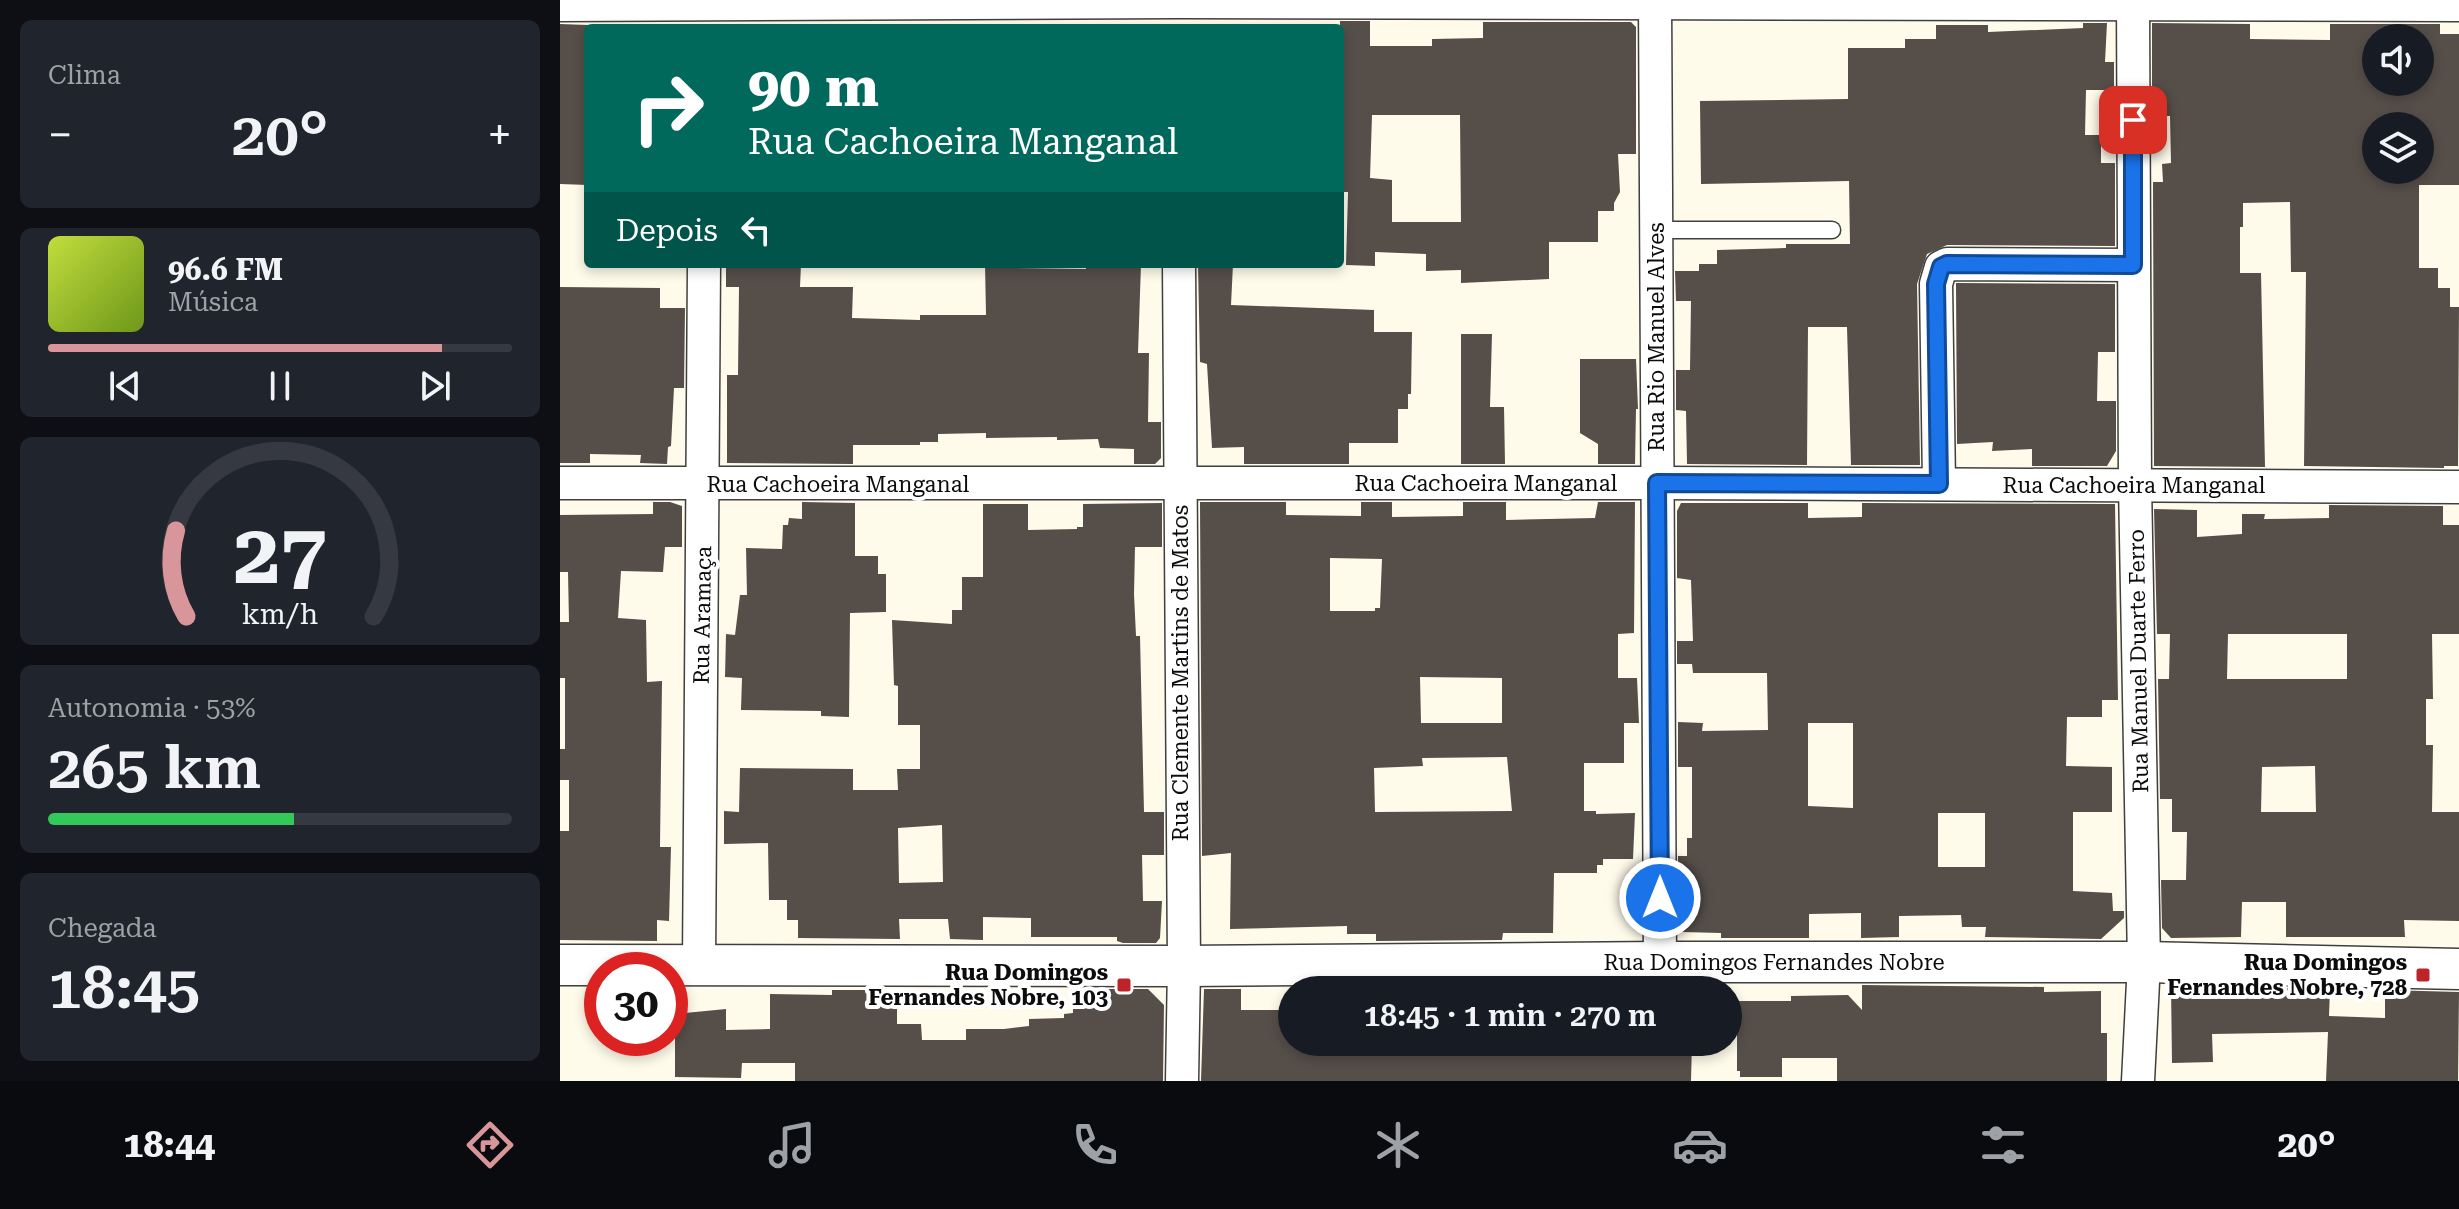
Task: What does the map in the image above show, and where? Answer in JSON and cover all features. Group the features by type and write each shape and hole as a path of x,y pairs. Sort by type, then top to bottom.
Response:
{"street":[{"path":"560,5 704,11 1179,10 1655,2 2459,5"},
{"name":"Rua Rio Manuel Alves","path":"1655,2 1660,962"},
{"name":"Rua Manuel Duarte Ferro","path":"2133,2 2135,484 2144,962 2138,1081"},
{"path":"1939,484 1936,284 1941,267 1947,264 2133,265"},
{"name":"Rua Aramaça","path":"699,965 704,268"},
{"name":"Rua Clemente Martins de Matos","path":"1179,268 1178,482 1184,966 1182,1081"},
{"name":"Rua Cachoeira Manganal","path":"560,483 2459,487"},
{"name":"Rua Domingos Fernandes Nobre","path":"560,965 2144,962 2459,969"}],"lane":[{"path":"1656,230 1832,230"}],"building":[{"path":"1340,21 1370,21 1370,46 1432,46 1432,39 1483,38 1483,22 1631,22 1636,27 1636,154 1618,154 1620,192 1614,203 1614,211 1598,211 1598,242 1549,242 1549,279 1461,283 1461,270 1426,271 1426,254 1375,252 1375,266 1346,265 1348,192 1344,192 1344,24","holes":["1372,115 1460,115 1461,222 1392,222 1392,180 1370,178"]},
{"path":"2083,23 2107,23 2105,62 2114,62 2114,90 2086,90 2085,135 2101,135 2101,163 2115,163 2115,246 1947,245 1927,254 1917,284 1920,465 1851,465 1847,327 1808,327 1807,465 1687,464 1686,411 1676,410 1676,370 1690,370 1691,301 1676,301 1675,271 1699,271 1699,264 1717,264 1717,250 1786,248 1786,244 1850,244 1849,181 1701,184 1700,101 1848,99 1848,48 1905,48 1905,39 1936,39 1936,25 1988,25 1988,32 2083,28"},
{"path":"2152,23 2250,24 2250,39 2330,40 2330,24 2362,24 2362,96 2434,96 2434,24 2440,24 2440,34 2459,34 2459,185 2419,185 2419,268 2438,268 2438,288 2450,288 2450,307 2459,307 2458,466 2304,466 2306,272 2291,272 2290,202 2243,203 2243,227 2240,227 2240,273 2261,273 2265,467 2154,466 2153,182 2163,182 2162,164 2171,163 2170,116 2152,116"},
{"path":"560,24 584,25 584,185 560,184"},
{"path":"726,268 801,268 800,287 853,287 852,318 920,320 920,315 986,315 985,268 1141,268 1138,353 1149,353 1148,422 1161,422 1161,458 1155,464 1134,464 1134,449 1100,448 1098,439 986,438 986,433 938,434 938,442 920,442 920,445 853,445 853,464 727,463 727,375 738,375 739,287 726,287"},
{"path":"1198,268 1233,268 1231,305 1374,310 1374,332 1412,332 1411,394 1408,394 1408,409 1398,409 1398,443 1349,443 1349,464 1244,464 1244,447 1212,448 1207,364 1200,362"},
{"path":"1956,283 2115,284 2115,352 2098,352 2097,401 2116,401 2116,451 2107,466 2032,466 2032,449 1992,451 1993,442 1957,444"},
{"path":"560,287 660,288 660,308 685,308 684,388 674,388 667,464 640,463 641,455 590,454 590,463 560,463"},
{"path":"1461,334 1492,334 1490,407 1504,407 1505,464 1461,464"},
{"path":"1580,359 1636,359 1638,409 1635,464 1598,464 1598,444 1580,433"},
{"path":"653,502 682,506 682,547 665,547 663,572 621,571 618,618 646,620 647,682 662,681 660,847 671,847 669,921 657,920 657,941 560,940 560,831 569,831 569,780 560,780 560,749 565,749 565,678 560,678 560,622 569,622 568,572 560,572 560,515 653,514"},
{"path":"802,502 855,503 855,556 878,556 878,574 886,574 886,612 850,613 849,717 821,716 821,711 741,710 742,678 725,677 726,634 735,635 740,595 747,595 746,548 782,549 783,525 788,525 789,518 802,519"},
{"path":"1200,502 1286,502 1286,515 1361,516 1361,502 1392,502 1392,517 1463,516 1463,502 1506,502 1506,520 1595,518 1598,502 1635,502 1634,633 1618,634 1618,678 1637,678 1639,723 1624,723 1624,763 1584,763 1584,811 1596,811 1596,814 1635,813 1633,859 1603,859 1603,865 1597,865 1597,873 1554,873 1553,933 1503,933 1502,940 1376,941 1376,934 1347,934 1347,926 1230,929 1231,853 1202,856","holes":["1330,558 1382,559 1380,608 1375,608 1375,611 1330,611","1420,677 1502,678 1502,723 1421,723","1507,757 1512,811 1375,812 1374,768 1423,766 1422,758"]},
{"path":"1162,503 1162,547 1135,547 1134,594 1136,636 1140,636 1144,812 1164,812 1164,855 1142,855 1143,901 1162,901 1160,938 1156,943 1123,943 1117,941 1117,937 1031,937 1031,918 983,917 983,940 950,939 948,919 899,919 900,939 798,938 798,920 787,920 787,900 769,900 768,843 724,844 724,811 739,812 740,768 853,769 853,790 898,790 897,769 920,769 920,725 898,725 892,620 952,624 952,610 962,610 962,577 983,577 983,504 1028,504 1028,530 1083,527 1083,504","holes":["942,825 943,882 899,883 898,828"]},
{"path":"1681,503 1808,503 1808,518 1862,517 1862,503 2115,504 2118,700 2102,700 2102,717 2067,717 2066,766 2112,767 2112,812 2073,812 2073,891 2112,893 2113,911 2124,911 2124,918 2101,939 1985,937 1986,927 1962,927 1961,915 1899,916 1899,937 1861,938 1861,913 1809,914 1809,938 1721,938 1721,933 1683,932 1679,923 1678,856 1687,856 1687,838 1692,838 1692,767 1678,767 1678,722 1703,723 1702,731 1768,730 1767,673 1693,673 1692,664 1677,664 1677,641 1693,641 1691,580 1677,578 1677,511","holes":["1808,723 1853,723 1853,808 1808,806","1938,813 1985,813 1985,867 1938,867"]},
{"path":"2329,505 2443,506 2443,525 2459,525 2459,634 2432,634 2433,699 2426,699 2426,745 2433,745 2432,812 2459,812 2459,921 2404,920 2405,937 2286,937 2286,902 2242,902 2241,937 2171,938 2162,928 2161,880 2186,880 2187,832 2172,832 2172,799 2160,799 2158,679 2169,679 2170,634 2157,634 2154,509 2197,510 2197,537 2242,534 2242,514 2265,514 2264,519 2329,518","holes":["2228,634 2347,634 2347,679 2227,679","2315,766 2316,812 2261,812 2262,767"]},
{"path":"1862,985 2044,987 2044,992 2101,991 2101,1033 2107,1033 2107,1081 1837,1081 1837,1058 1782,1058 1782,1077 1740,1077 1737,1056 1742,1056 1742,1001 1791,1001 1791,996 1848,995 1862,1010"},
{"path":"2171,986 2330,989 2329,1016 2385,1018 2385,990 2459,992 2458,1081 2326,1081 2328,1032 2212,1034 2213,1062 2172,1063"},
{"path":"1091,989 1148,989 1164,1005 1163,1081 795,1081 795,1063 742,1063 741,1078 675,1077 675,1056 688,1056 688,1013 726,1009 726,1030 770,1029 770,994 832,995 832,990 891,990 891,1003 897,1003 897,1024 921,1024 922,1040 966,1040 966,1029 1004,1029 1029,1026 1029,1019 1064,1018 1064,1014 1073,1013 1073,1000 1091,999"},
{"path":"1204,989 1241,989 1241,1010 1278,1010 1278,1056 1692,1056 1691,1081 1201,1081"}],"place":[{"name":"Rua Domingos Fernandes Nobre, 728","path":"2423,975"},
{"name":"Rua Domingos Fernandes Nobre, 103","path":"1124,985"}],"route":[{"path":"1660,898 1657,483 1939,484 1936,284 1941,267 1947,264 2133,265 2133,120"}]}
